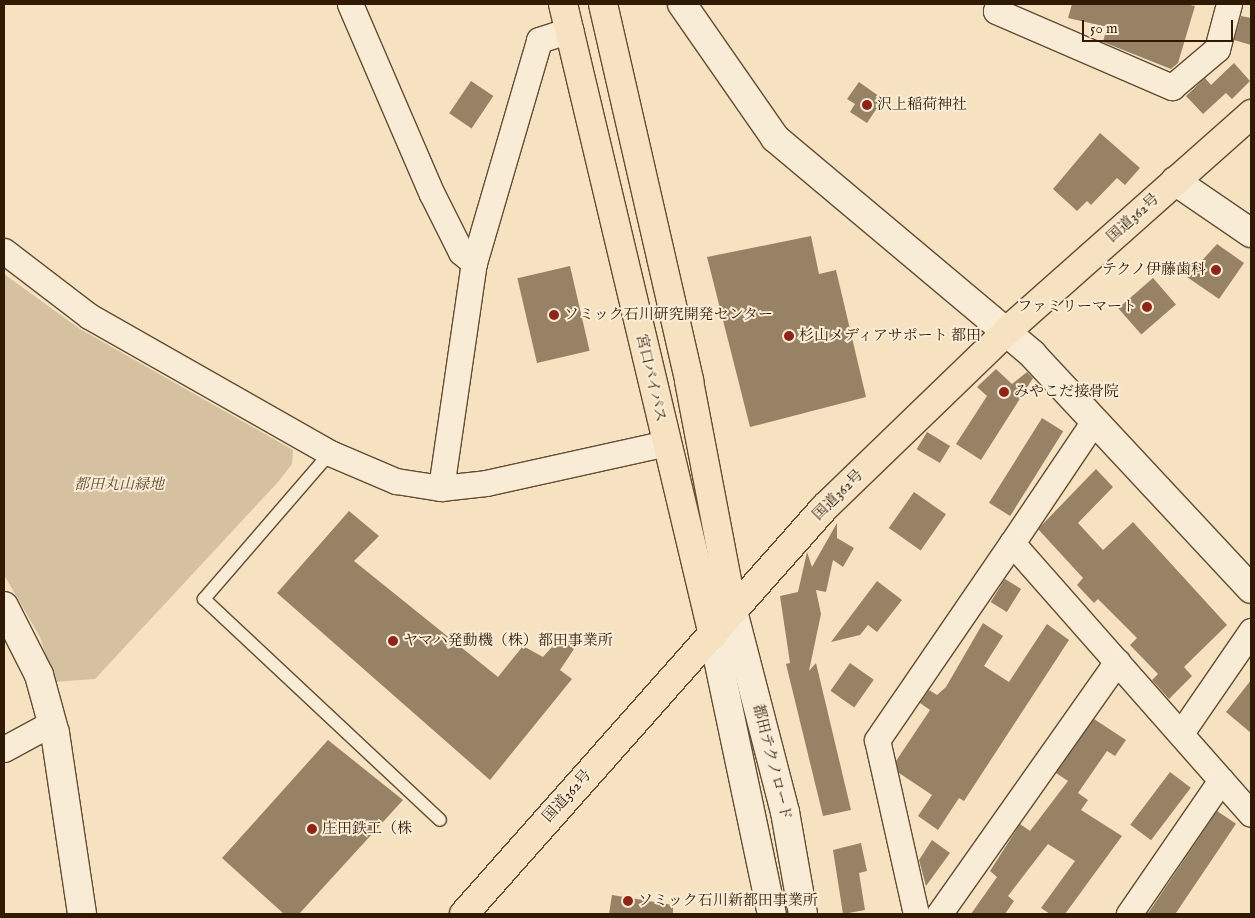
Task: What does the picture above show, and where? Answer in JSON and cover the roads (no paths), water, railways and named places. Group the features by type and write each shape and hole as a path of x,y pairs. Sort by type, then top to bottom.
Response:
{"highway":[{"name":"宮口バイパス","path":"563,4 666,443 714,635"},
{"path":"603,4 689,381 733,612"},
{"name":"国道362号","path":"464,914 714,635 825,507 1007,331 1251,114"}],"street":[{"path":"350,4 432,194 461,252 474,262"},
{"path":"682,4 775,138 1007,331 1092,424 1251,589"},
{"path":"998,4 996,12 1172,87 1217,49 1229,4"},
{"path":"441,488 474,262 539,40 570,30"},
{"path":"1175,181 1251,233"},
{"path":"4,251 89,316 330,453 396,481 441,488 486,483 666,443"},
{"path":"916,914 877,740 1092,424"},
{"path":"1012,543 1251,814"},
{"path":"4,606 39,675 52,724 82,914"},
{"name":"都田テクノロード","path":"733,612 785,812 803,914"},
{"path":"1181,733 1251,631"},
{"name":"都田テクノロード","path":"714,635 772,914"},
{"path":"939,914 1117,662"},
{"path":"4,749 52,724"},
{"path":"1128,914 1221,780"}],"lane":[{"path":"330,453 204,599 440,820"}],"place":[{"name":"沢上稲荷神社","path":"867,105"},
{"name":"テクノ伊藤歯科","path":"1216,270"},
{"name":"ファミリーマート","path":"1147,307"},
{"name":"ソミック石川研究開発センター","path":"554,315"},
{"name":"杉山メディアサポート 都田","path":"789,336"},
{"name":"みやこだ接骨院","path":"1004,392"},
{"name":"ヤマハ発動機（株）都田事業所","path":"393,641"},
{"name":"庄田鉄工（株","path":"312,829"},
{"name":"ソミック石川新都田事業所","path":"628,901"}],"park label":[{"name":"都田丸山緑地","path":"119,485"}]}
